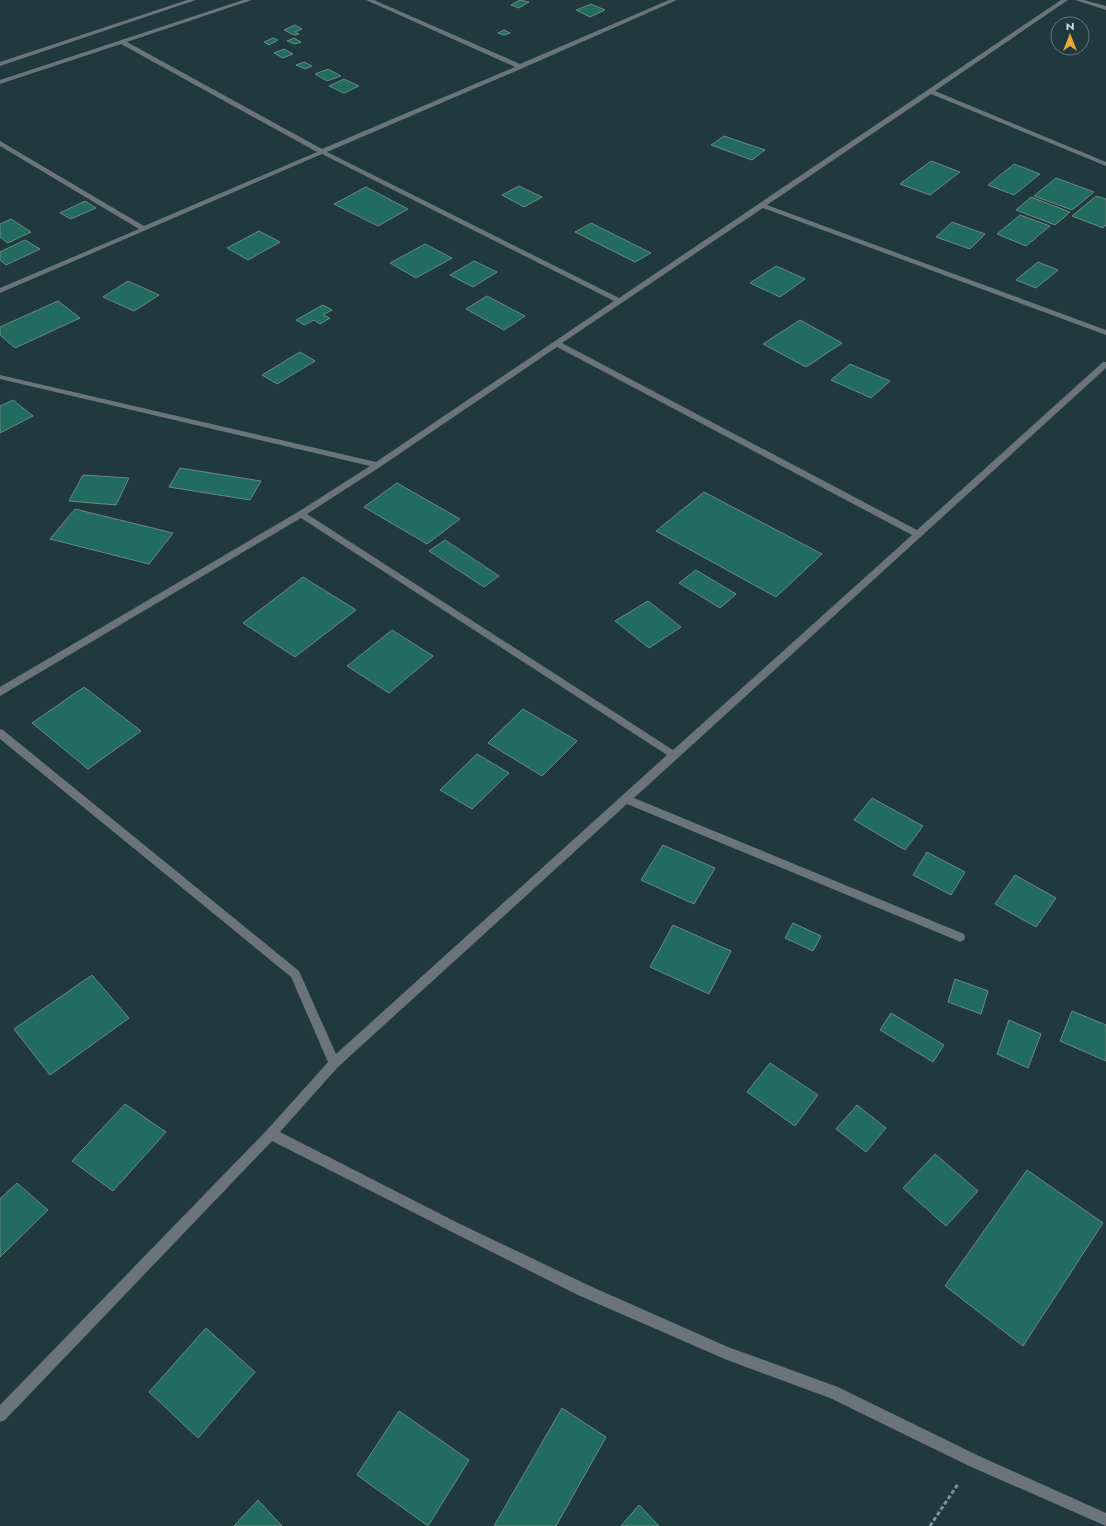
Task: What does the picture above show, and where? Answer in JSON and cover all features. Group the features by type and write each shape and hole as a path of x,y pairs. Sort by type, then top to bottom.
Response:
{"street":[{"path":"0,64 193,0"},
{"path":"0,82 249,0"},
{"path":"369,0 521,67"},
{"path":"0,292 674,0"},
{"path":"0,692 301,514 377,465 1065,0"},
{"path":"1078,0 1106,8"},
{"path":"122,42 322,152 619,301"},
{"path":"930,91 1106,164"},
{"path":"0,143 144,229"},
{"path":"762,205 1106,333"},
{"path":"556,343 918,534"},
{"path":"0,1415 272,1134 334,1063 1106,364"},
{"path":"0,377 377,465"},
{"path":"301,514 674,755"},
{"path":"0,733 295,974 334,1063"},
{"path":"627,799 960,937"},
{"path":"272,1134 454,1227 585,1291 727,1352 833,1392 974,1461 1106,1520"}],"path":[{"path":"930,1526 974,1461"}],"building":[{"path":"520,0 529,2 519,8 511,5"},
{"path":"591,4 605,10 590,17 576,10"},
{"path":"295,25 302,29 295,32 299,34 294,35 284,30"},
{"path":"504,30 510,33 504,35 498,33"},
{"path":"273,38 278,40 269,45 264,42"},
{"path":"294,38 301,42 295,44 287,41"},
{"path":"284,49 293,54 283,58 274,53"},
{"path":"304,62 312,66 305,69 296,65"},
{"path":"328,69 341,76 327,81 315,74"},
{"path":"344,79 359,86 344,93 329,86"},
{"path":"724,136 765,150 752,160 711,145"},
{"path":"931,161 960,172 930,195 900,184"},
{"path":"1014,164 1040,174 1014,195 988,185"},
{"path":"1056,178 1094,192 1072,210 1034,196"},
{"path":"519,186 542,197 524,207 502,195"},
{"path":"366,187 408,209 378,226 334,204"},
{"path":"1096,196 1106,199 1106,225 1103,228 1072,216"},
{"path":"1031,197 1070,212 1055,225 1016,210"},
{"path":"85,201 96,208 71,219 60,213"},
{"path":"1020,215 1050,226 1026,246 997,234"},
{"path":"11,219 31,232 8,243 0,237 0,224"},
{"path":"952,222 985,234 970,249 936,237"},
{"path":"591,223 651,253 635,262 575,232"},
{"path":"259,231 280,242 248,260 227,248"},
{"path":"25,240 40,249 6,265 0,260 0,252"},
{"path":"425,244 452,258 416,278 390,263"},
{"path":"474,261 497,272 473,287 450,275"},
{"path":"1038,262 1058,270 1036,288 1016,280"},
{"path":"776,266 805,279 780,297 750,283"},
{"path":"128,281 159,295 134,311 103,297"},
{"path":"487,296 525,316 504,330 466,309"},
{"path":"58,301 80,318 15,348 0,335 0,327"},
{"path":"323,305 332,310 323,315 330,318 320,324 314,320 304,325 296,320"},
{"path":"800,320 842,343 806,367 763,344"},
{"path":"300,352 315,361 277,384 262,375"},
{"path":"850,364 890,381 871,398 831,380"},
{"path":"13,400 33,416 0,433 0,406"},
{"path":"180,468 261,481 250,500 169,487"},
{"path":"83,475 129,478 116,505 69,501"},
{"path":"397,483 460,519 427,544 364,507"},
{"path":"704,492 822,554 776,597 656,531"},
{"path":"75,509 173,533 149,564 50,539"},
{"path":"445,540 499,576 484,587 429,551"},
{"path":"696,570 736,594 720,608 679,583"},
{"path":"303,577 356,610 295,657 243,623"},
{"path":"648,601 681,627 649,648 615,621"},
{"path":"392,630 433,656 389,693 347,666"},
{"path":"84,687 141,731 88,769 32,723"},
{"path":"523,709 577,741 542,776 488,743"},
{"path":"477,754 509,773 472,809 440,790"},
{"path":"872,798 923,826 905,850 854,820"},
{"path":"663,845 715,868 694,904 641,880"},
{"path":"927,852 965,872 951,895 913,875"},
{"path":"1015,875 1056,898 1036,927 995,904"},
{"path":"793,923 821,936 813,951 785,938"},
{"path":"673,925 731,951 709,994 650,967"},
{"path":"92,975 129,1018 50,1075 14,1029"},
{"path":"955,979 988,991 981,1014 948,1002"},
{"path":"1072,1011 1106,1025 1106,1061 1060,1041"},
{"path":"891,1013 944,1045 933,1062 880,1030"},
{"path":"1009,1020 1041,1034 1028,1068 997,1054"},
{"path":"770,1063 818,1095 795,1126 747,1092"},
{"path":"125,1104 166,1132 113,1191 72,1161"},
{"path":"857,1105 886,1128 866,1152 836,1129"},
{"path":"935,1154 978,1191 946,1226 903,1188"},
{"path":"1027,1170 1103,1223 1023,1346 945,1286"},
{"path":"17,1183 48,1210 0,1257 0,1199"},
{"path":"206,1328 255,1372 198,1438 149,1392"},
{"path":"562,1408 606,1437 556,1526 494,1526"},
{"path":"399,1411 469,1460 428,1526 357,1475"},
{"path":"258,1500 282,1526 234,1526"},
{"path":"639,1505 659,1526 621,1526"}]}
